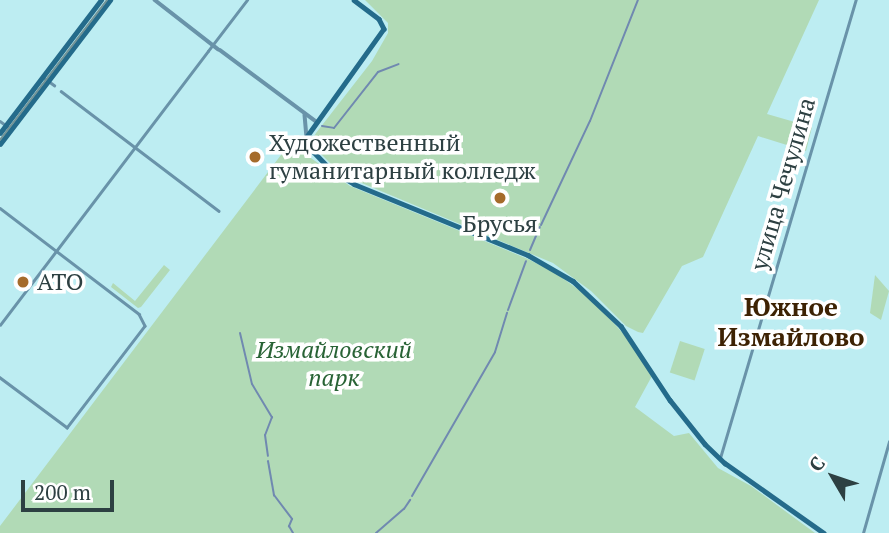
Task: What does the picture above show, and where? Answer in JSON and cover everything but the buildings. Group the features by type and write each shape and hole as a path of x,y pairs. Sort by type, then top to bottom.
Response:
{"main road":[{"path":"45,79 101,0"},
{"path":"0,144 8,127 110,0"},
{"path":"354,0 379,19 384,29 307,137 311,149 342,177 528,255 583,289 621,326 680,414 720,458 824,533"},
{"path":"0,133 8,127"}],"street":[{"path":"155,0 317,122"},
{"path":"0,325 247,0"},
{"name":"улица Чечулина","path":"720,458 856,0"},
{"path":"45,79 54,85"},
{"path":"61,90 219,211"},
{"path":"304,113 307,137"},
{"path":"0,121 8,127"},
{"path":"0,208 131,308 145,322 142,331 67,428 0,378"},
{"path":"863,533 889,442"}],"green space":[{"path":"365,0 819,0 767,114 812,127 806,151 758,136 703,257 682,266 643,333 638,332 626,326 591,291 553,263 352,179 336,169 314,147 311,141 316,133 372,61 388,33 388,23"},
{"name":"Измайловский парк","path":"290,143 350,186 528,259 557,274 594,301 628,339 652,376 635,407 674,436 689,433 718,468 751,486 815,533 0,533 0,526"},
{"path":"164,265 170,270 141,307 138,308 111,287 113,283 135,301"},
{"path":"875,275 889,291 881,320 870,313"},
{"path":"680,341 705,349 695,380 670,372"}],"waterway":[{"path":"541,225 590,121 638,0"},
{"path":"322,126 334,128 378,72 399,64"},
{"path":"530,250 540,227"},
{"path":"508,310 526,261"},
{"path":"412,496 495,352 507,313"},
{"path":"240,333 252,384 272,417 265,435 268,456"},
{"path":"268,461 274,495 292,519 289,526 293,533"},
{"path":"376,533 404,509 410,500"}],"tram line":[{"path":"0,140 107,0"}],"place":[{"name":"Художественный гуманитарный колледж","path":"255,157"},
{"name":"Брусья","path":"500,198"},
{"name":"АТО","path":"23,282"}],"district":[{"name":"Южное Измайлово","path":"791,322"}]}
